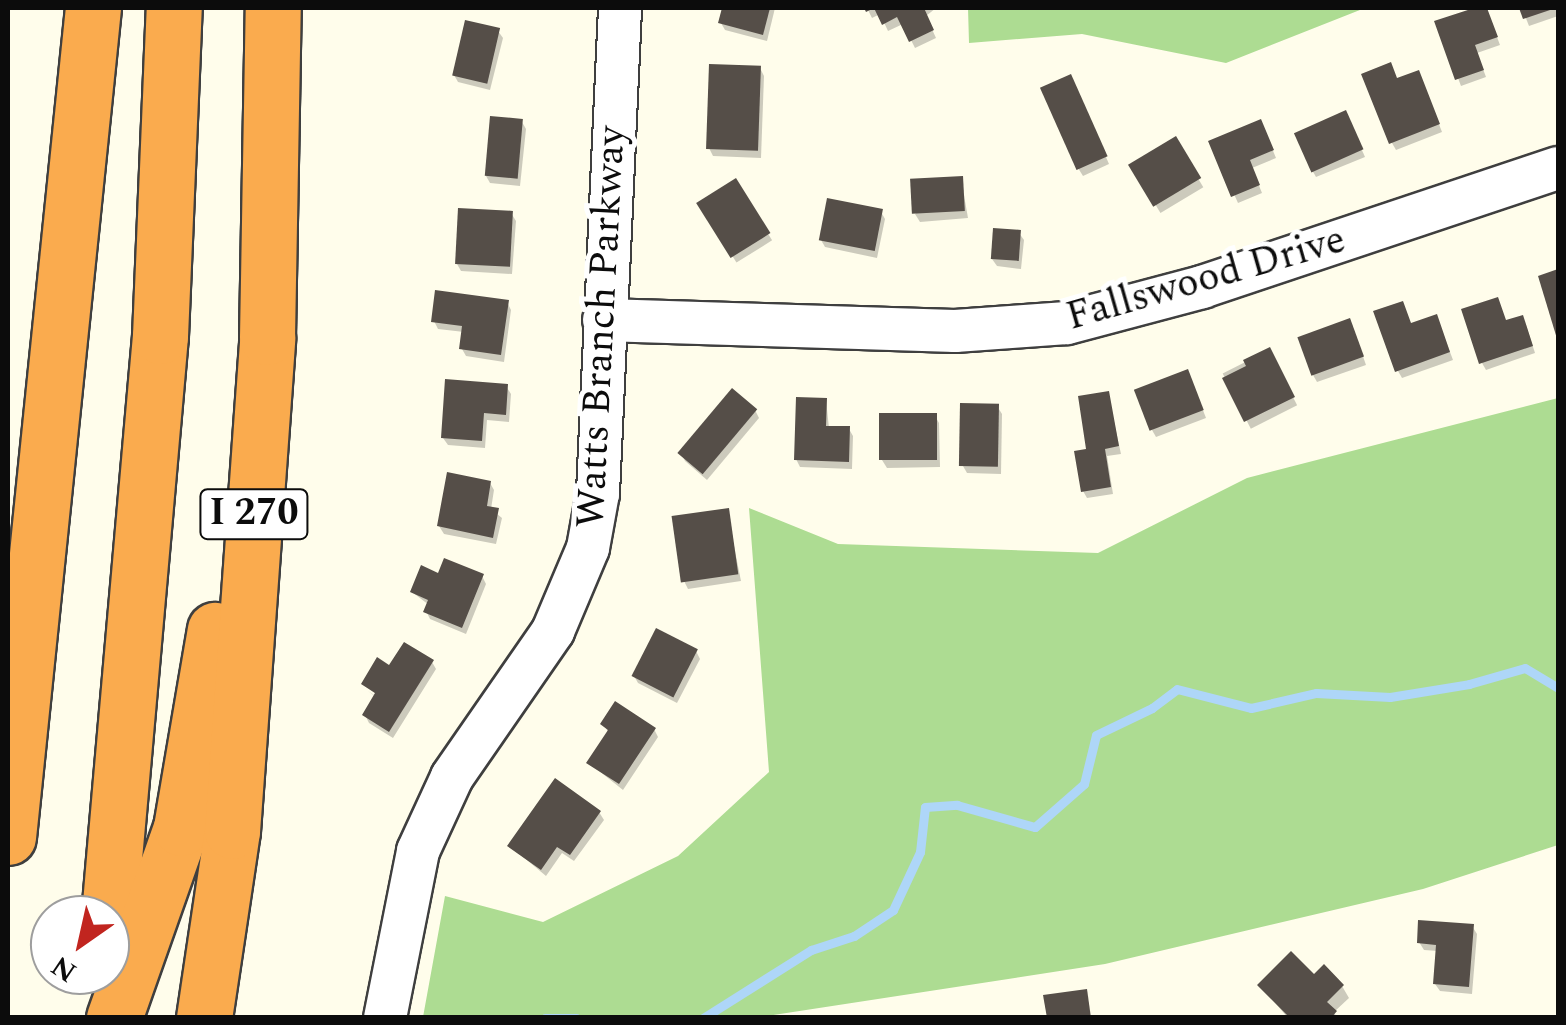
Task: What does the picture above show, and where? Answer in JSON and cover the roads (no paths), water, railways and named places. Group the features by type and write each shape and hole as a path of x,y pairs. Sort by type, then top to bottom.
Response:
{"highway":[{"path":"8,837 93,8"},
{"name":"I 270","path":"112,895 160,336 174,8"},
{"name":"I 270","path":"204,1018 232,831 267,337 274,8"},
{"path":"112,1018 181,828 267,337"}],"street":[{"name":"Watts Branch Parkway","path":"385,1018 418,852 452,776 553,630 588,548 598,493 620,8"},
{"name":"Fallswood Drive","path":"604,320 955,332 1068,323 1202,287 1558,168"}],"waterway":[{"path":"703,1018 811,950 854,936 893,910 920,852 925,807 957,805 1035,827 1084,784 1096,735 1152,708 1177,689 1251,708 1316,693 1390,697 1469,684 1525,668 1558,688"},
{"path":"545,1018 576,1018"}]}
